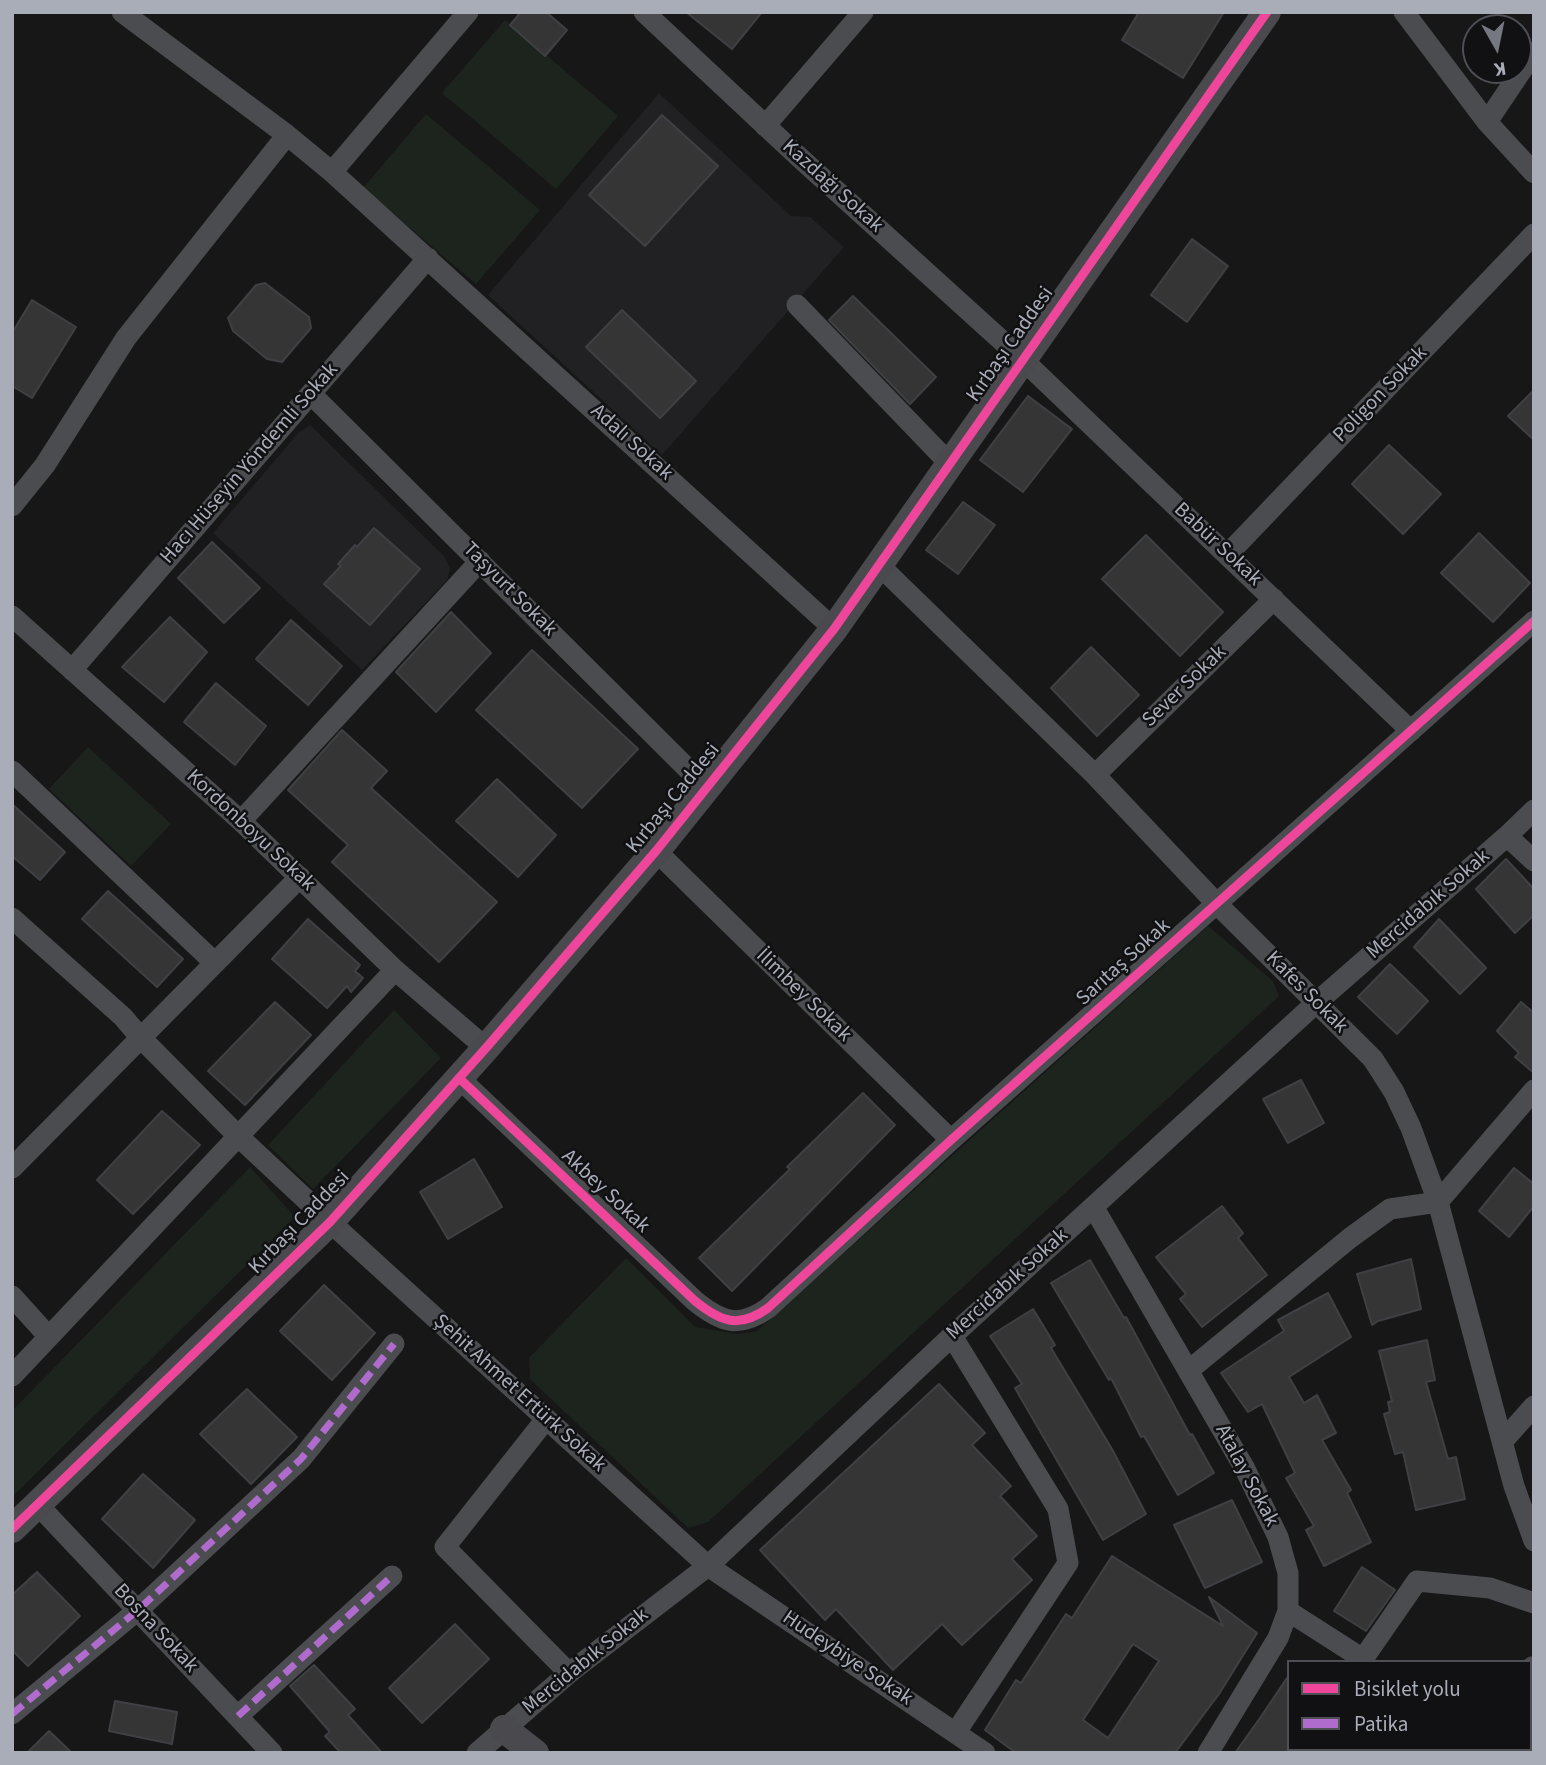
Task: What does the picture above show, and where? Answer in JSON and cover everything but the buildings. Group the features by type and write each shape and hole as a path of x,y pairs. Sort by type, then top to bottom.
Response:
{"street":[{"name":"Adalı Sokak","path":"122,12 287,135 332,172 834,629"},
{"path":"332,172 468,12"},
{"name":"Kazdağı Sokak","path":"644,12 765,126 1022,359"},
{"path":"765,126 863,12"},
{"path":"1404,12 1487,121 1534,173"},
{"name":"Kırbaşı Caddesi","path":"12,1529 330,1222 486,1048 656,851 834,629 1259,15"},
{"path":"1487,121 1534,52"},
{"path":"12,506 45,465 126,338 287,135"},
{"name":"Poligon Sokak","path":"1227,555 1534,234"},
{"name":"Hacı Hüseyin Yöndemli Sokak","path":"72,670 428,258"},
{"path":"797,305 950,464"},
{"name":"Babür Sokak","path":"1022,359 1411,731"},
{"name":"Taşyurt Sokak","path":"311,394 706,787"},
{"path":"241,821 480,561"},
{"name":"Kafes Sokak","path":"879,565 1095,775 1217,904 1373,1059 1394,1092 1411,1128 1438,1202 1514,1486 1534,1541"},
{"name":"Sever Sokak","path":"1095,775 1274,599"},
{"name":"Sarıtaş Sokak","path":"734,1321 752,1319 768,1308 951,1140 1534,621"},
{"name":"Kordonboyu Sokak","path":"16,625 72,670 241,821 395,970 486,1048"},
{"path":"12,771 215,962"},
{"name":"Mercidabık Sokak","path":"477,1753 569,1673 708,1566 952,1336 1316,1003 1534,810"},
{"path":"1507,836 1534,861"},
{"name":"İlimbey Sokak","path":"656,851 951,1140"},
{"path":"12,1168 300,877"},
{"name":"Şehit Ahmet Ertürk Sokak","path":"12,918 123,1017 239,1136 330,1222 708,1566"},
{"path":"12,1376 395,970"},
{"name":"Akbey Sokak","path":"459,1078 695,1301 712,1314 734,1321"},
{"path":"1188,1371 1350,1238 1390,1209 1438,1202 1534,1090"},
{"name":"Atalay Sokak","path":"1094,1208 1245,1469 1278,1536 1288,1573 1288,1611 1279,1638 1208,1753"},
{"path":"12,1296 49,1337"},
{"path":"952,1336 1058,1509 1068,1563 956,1732"},
{"path":"12,1714 138,1610 301,1459 394,1344"},
{"path":"1502,1442 1534,1406"},
{"path":"546,1419 445,1547 569,1673"},
{"name":"Bosna Sokak","path":"38,1505 271,1753"},
{"name":"Hudeybiye Sokak","path":"708,1566 985,1753"},
{"path":"238,1716 391,1576"},
{"path":"1288,1611 1363,1660 1417,1581 1490,1588 1534,1604"},
{"path":"504,1729 535,1753"}],"shaded area":[{"path":"505,20 618,116 556,189 442,93"},
{"path":"659,93 791,216 810,217 844,247 662,455 488,295"},
{"path":"426,114 540,210 476,284 363,188"},
{"path":"310,425 444,556 450,569 447,580 362,670 213,533 299,432"},
{"path":"88,747 171,824 131,866 49,789"},
{"path":"1208,926 1273,981 1279,996 708,1522 688,1528 530,1379 529,1358 626,1258 695,1327 738,1334 757,1331"},
{"path":"394,1010 441,1058 313,1189 268,1145"},
{"path":"250,1167 295,1217 12,1497 12,1411"}],"marked path":[{"path":"12,1714 138,1610 301,1459 394,1344"},
{"path":"238,1716 392,1576"}],"cycle path":[{"path":"12,1529 330,1222 486,1048 656,851 834,629 1267,12"},
{"path":"459,1078 695,1301 713,1314 730,1320 739,1321 758,1315 1534,621"}]}
